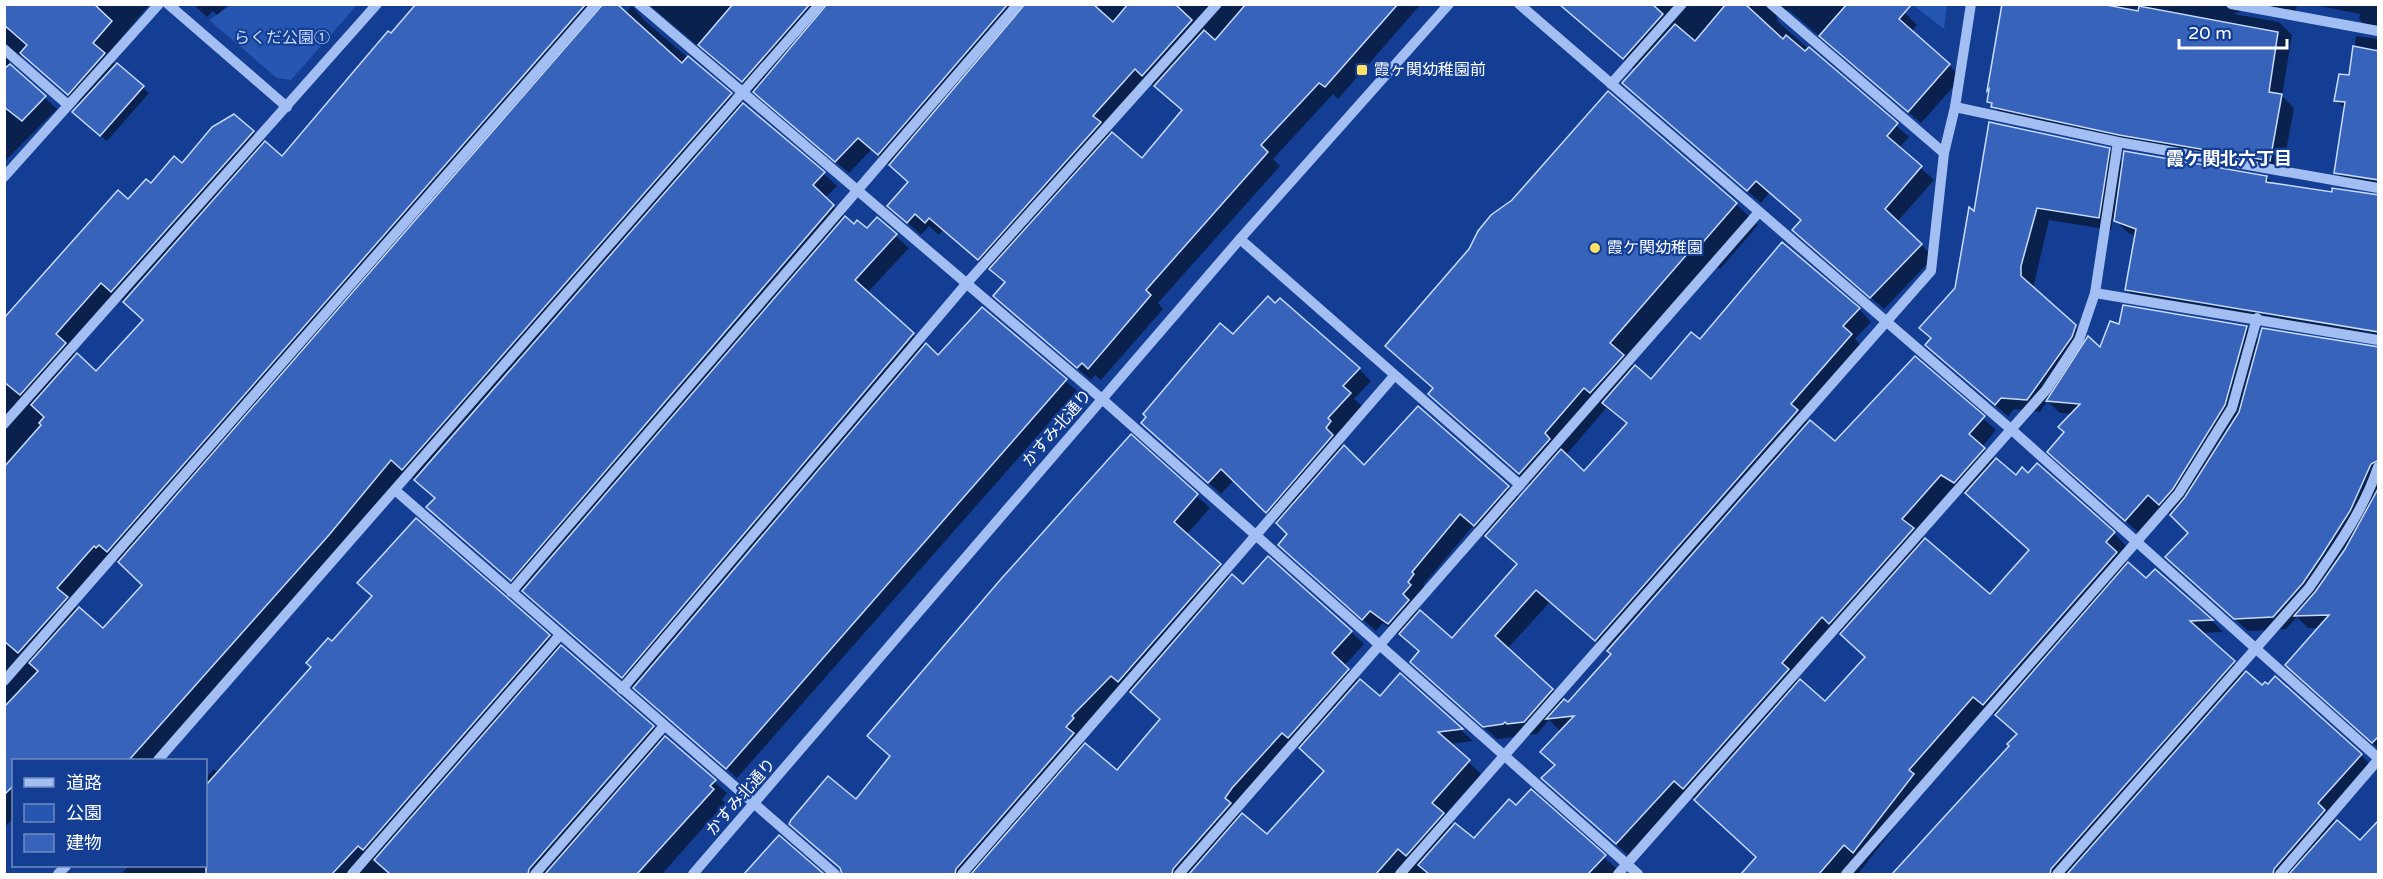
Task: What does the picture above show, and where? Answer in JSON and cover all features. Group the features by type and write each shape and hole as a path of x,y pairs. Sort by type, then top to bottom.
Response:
{"street":[{"path":"4,177 159,4"},
{"path":"168,4 287,107"},
{"path":"4,424 376,4"},
{"path":"4,681 596,4"},
{"path":"639,4 1102,399 1638,874"},
{"path":"159,759 820,4"},
{"path":"511,592 1018,4"},
{"path":"622,689 967,284 1217,4"},
{"name":"かすみ北通り","path":"693,874 1240,239 1449,4"},
{"path":"1519,4 1888,321 2379,759 2287,872"},
{"path":"1611,84 1682,4"},
{"path":"1772,4 1944,153"},
{"path":"1400,874 1931,271 1944,153 1954,108 1971,4"},
{"path":"2231,4 2379,31"},
{"path":"4,48 68,105"},
{"path":"1954,108 2118,142 2379,188"},
{"path":"1618,874 2013,431 2046,390 2079,340 2095,293 2118,142"},
{"path":"1179,874 1759,212"},
{"path":"1240,239 1520,485"},
{"path":"2095,293 2379,340"},
{"path":"1846,874 2179,493 2211,446 2232,408 2257,318"},
{"path":"962,874 1394,376"},
{"path":"2057,874 2309,588 2375,486 2379,467"},
{"path":"395,490 835,874"},
{"path":"352,874 560,635"},
{"path":"535,874 664,726"}],"green space":[{"name":"らくだ公園①","path":"233,4 357,5 291,80 277,78 209,20"},
{"path":"1913,5 1947,5 1944,29"}],"building":[{"path":"4,4 94,4 112,21 93,43 105,53 68,95 20,53 27,45 4,25"},
{"path":"416,4 586,4 107,552 99,545 96,548 94,546 57,588 68,597 18,653 4,641 4,467 41,425 39,423 44,417 31,405 77,353 96,371 143,320 123,302 265,141 282,156 388,31 391,33"},
{"path":"603,4 617,4 682,63 688,56 732,93 402,470 391,460 329,535 130,759 12,759 12,787 4,795 4,707 38,671 29,663 79,607 103,628 142,585 118,562"},
{"path":"733,4 810,4 742,82 698,45"},
{"path":"827,4 1008,4 878,155 858,138 835,162 753,92"},
{"path":"1025,4 1093,4 1113,22 1128,4 1175,4 1192,20 1142,76 1135,69 1093,116 1101,122 978,260 929,218 925,223 915,214 907,223 887,206 908,182 889,165"},
{"path":"1246,4 1398,4 1325,87 1319,83 1261,145 1268,152 1146,290 1151,295 1088,369 1082,363 1077,368 993,296 1005,282 989,269 1112,132 1142,158 1182,110 1154,86 1204,30 1215,40"},
{"path":"1559,4 1652,4 1663,14 1623,59"},
{"path":"1726,4 1745,4 1783,39 1786,35 1805,51 1809,47 1898,123 1887,136 1922,166 1885,209 1922,244 1870,298 1792,230 1801,220 1756,181 1747,191 1622,83 1675,24 1695,41"},
{"path":"1847,4 1912,4 1899,19 1950,64 1908,112 1819,36"},
{"path":"2002,4 2101,4 2138,11 2139,6 2278,32 2269,92 2282,94 2270,161 2119,135 1991,107 1992,103 1987,102 1989,89 1987,91"},
{"path":"2353,46 2379,51 2379,180 2334,173 2345,102 2334,101 2339,74 2349,75"},
{"path":"117,63 144,86 100,136 72,112"},
{"path":"10,64 46,96 22,121 4,107 4,69"},
{"path":"1608,91 1737,203 1698,248 1695,245 1610,343 1624,355 1590,393 1584,388 1545,433 1550,439 1519,474 1428,394 1433,388 1385,346 1469,249 1478,231 1491,215 1512,200"},
{"path":"743,103 825,172 813,185 834,205 511,581 426,507 435,498 414,480"},
{"path":"234,114 254,131 111,292 101,283 56,334 66,343 20,395 4,382 4,318 118,190 128,199 146,179 151,183 174,156 182,163 212,127"},
{"path":"1989,122 2110,148 2099,218 2037,208 2021,266 2021,276 2076,325 2072,337 2027,400 2001,398 1995,405 1925,345 1931,338 1919,328 1955,288 1969,207 1974,211"},
{"path":"2124,151 2267,176 2266,182 2332,192 2332,188 2379,195 2379,332 2125,290 2136,229 2114,221"},
{"path":"845,216 854,224 857,220 867,228 877,217 897,234 855,280 914,333 622,678 522,591"},
{"path":"1782,242 1860,308 1843,326 1852,334 1791,404 1798,410 1595,641 1536,590 1495,636 1553,689 1524,722 1507,724 1505,722 1483,727 1410,662 1419,651 1399,634 1420,610 1452,638 1517,564 1485,536 1561,449 1584,471 1627,423 1602,403 1635,365 1651,379 1691,332 1700,339"},
{"path":"1268,296 1275,303 1280,298 1360,368 1343,386 1351,393 1328,418 1331,421 1326,428 1333,435 1266,513 1221,469 1208,483 1141,423 1146,417 1143,414 1220,323 1233,334"},
{"path":"2123,305 2247,326 2225,405 2173,489 2159,505 2148,495 2125,521 2047,452 2064,432 2058,427 2080,404 2046,401 2088,336 2100,347 2110,321 2119,324"},
{"path":"982,307 1067,379 726,769 633,688 926,343 938,355"},
{"path":"2262,328 2379,347 2379,460 2371,464 2350,511 2322,555 2303,583 2273,617 2234,619 2165,557 2188,533 2170,515 2185,497 2239,412"},
{"path":"1915,356 1985,416 1969,434 1985,448 1954,483 1941,475 1902,519 1914,528 1829,624 1822,617 1782,663 1789,669 1683,789 1674,781 1616,844 1541,778 1555,765 1540,752 1574,716 1546,719 1564,699 1568,702 1611,654 1607,651 1810,420 1835,441"},
{"path":"1418,406 1509,486 1474,526 1460,514 1412,572 1414,574 1408,582 1411,585 1403,594 1409,600 1388,624 1370,611 1362,620 1278,545 1287,534 1276,523 1344,445 1364,465"},
{"path":"1131,434 1198,494 1174,522 1221,564 1118,682 1111,676 1072,716 1074,718 1066,727 1074,733 956,869 955,874 842,874 840,868 789,824 791,820 828,776 856,799 890,756 867,736 1001,579"},
{"path":"1996,458 2016,475 2022,467 2028,473 2037,463 2115,532 2106,542 2117,552 1983,705 1973,697 1909,770 1914,774 1853,853 1844,845 1819,874 1741,874 1756,857 1694,800 1800,679 1825,701 1865,657 1840,634 1925,538 1990,594 2029,550 1965,493"},
{"path":"2379,487 2379,736 2372,743 2285,665 2329,615 2294,616 2315,592 2345,549"},
{"path":"416,518 550,635 363,850 358,846 332,874 206,874 207,784 311,667 306,663 328,638 332,641 372,596 357,583"},
{"path":"1268,556 1352,631 1332,653 1349,669 1288,738 1282,733 1232,788 1225,798 1231,803 1173,869 1172,874 971,874 1085,743 1117,770 1160,719 1130,692 1232,574 1243,584"},
{"path":"2128,562 2146,578 2155,569 2213,620 2190,621 2235,661 2051,869 2050,874 1892,874 2009,746 2007,744 2017,734 1995,715"},
{"path":"561,645 654,726 529,869 528,874 390,874 374,860"},
{"path":"2246,671 2262,685 2265,682 2268,684 2275,676 2362,754 2318,803 2325,810 2274,869 2273,874 2067,874"},
{"path":"1400,673 1463,729 1438,732 1470,760 1432,803 1444,813 1406,856 1398,849 1376,874 1189,874 1242,813 1267,834 1324,771 1299,748 1360,679 1380,696"},
{"path":"665,736 716,780 710,786 714,789 637,874 545,874"},
{"path":"1531,789 1606,855 1588,874 1429,874 1418,865 1455,823 1474,838 1509,799 1516,805"},
{"path":"2337,820 2360,840 2379,820 2379,874 2289,874"},
{"path":"779,835 824,874 744,874"}],"place":[{"name":"霞ヶ関幼稚園前","path":"1362,70"},
{"name":"霞ケ関幼稚園","path":"1595,248"}],"district":[{"name":"霞ケ関北六丁目","path":"2229,159"}]}
